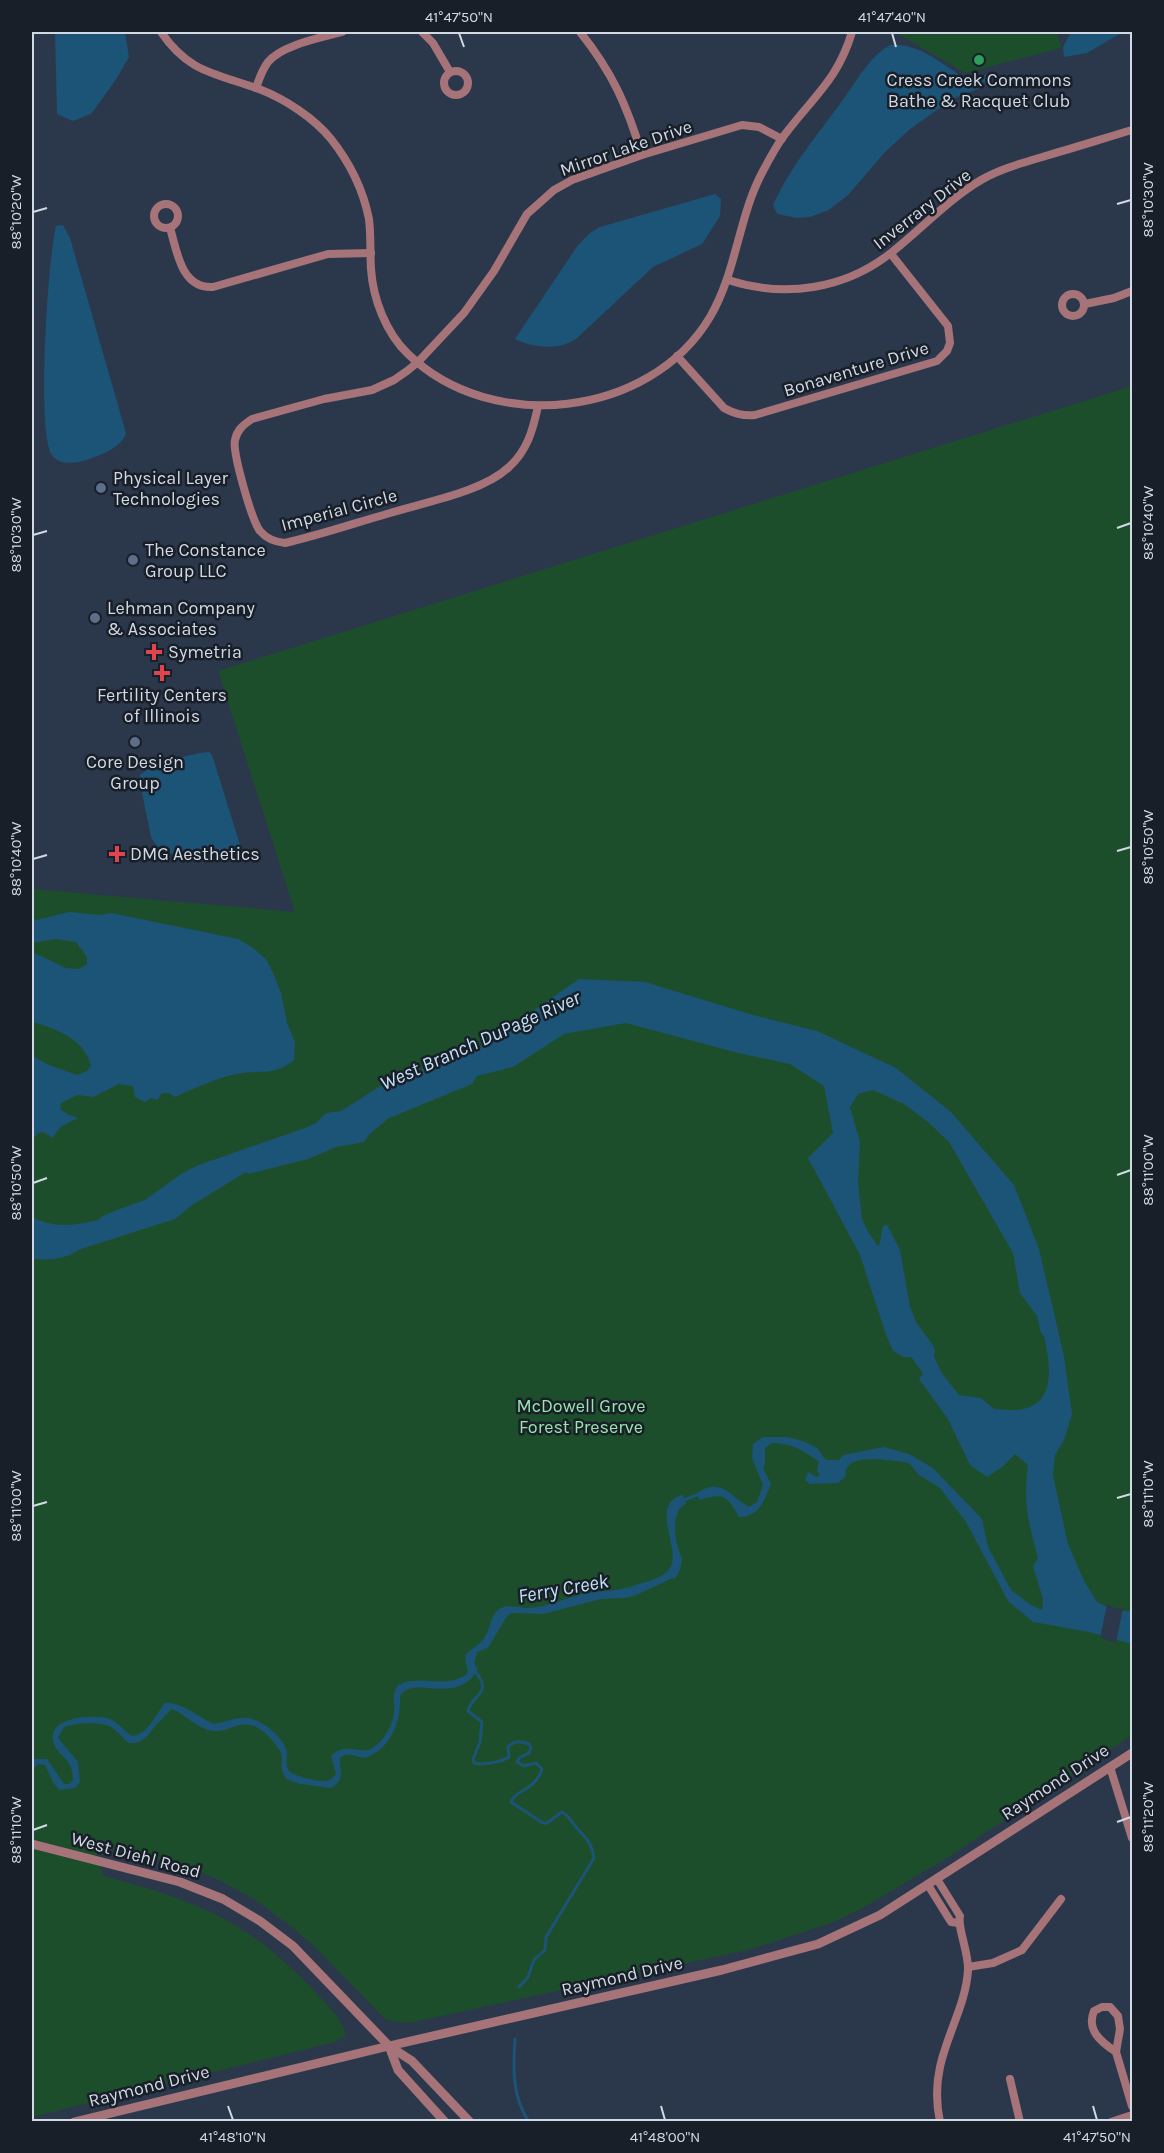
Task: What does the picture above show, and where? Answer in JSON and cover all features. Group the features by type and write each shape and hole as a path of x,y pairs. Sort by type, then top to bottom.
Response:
{"street":[{"path":"161,32 177,52 202,70 256,88 277,98 312,120 330,137 345,157 363,194 369,219 375,293 385,321 403,349 437,377 469,392 509,403 538,406 576,403 602,397 630,386 677,356 708,320 728,280 748,203 760,177 782,139 834,75 846,54 852,32"},
{"path":"256,88 263,70 280,52 342,32"},
{"path":"422,32 433,43 450,72"},
{"path":"580,32 618,87 642,155"},
{"name":"Mirror Lake Drive","path":"418,362 469,306 494,271 517,228 540,200 554,190 572,180 642,155 742,125 759,127 782,139"},
{"name":"Inverrary Drive","path":"728,280 776,289 817,287 855,275 891,254 967,190 995,173 1132,130"},
{"path":"170,228 185,273 196,284 207,287 328,255 371,253"},
{"name":"Bonaventure Drive","path":"677,356 724,408 732,413 745,416 937,361 947,351 950,343 948,326 891,254"},
{"path":"1084,304 1114,298 1132,291"},
{"name":"Imperial Circle","path":"418,362 382,386 276,411 243,424 235,439 235,452 255,521 266,537 280,542 298,540 484,484 495,478 518,458 531,435 538,406"},
{"name":"Raymond Drive","path":"74,2121 798,1951 880,1915 1132,1753"},
{"path":"1110,1767 1132,1838"},
{"name":"West Diehl Road","path":"32,1844 180,1882 236,1906 260,1920 292,1946 389,2046 412,2061 470,2121"},
{"path":"937,1879 960,1916 958,1923 963,1936 968,1967 963,1998 940,2065 937,2083 937,2107 940,2121"},
{"path":"928,1885 951,1922 958,1923"},
{"path":"968,1967 993,1963 1022,1950 1061,1899"},
{"path":"1116,2052 1098,2038 1092,2028 1090,2019 1094,2011 1102,2007 1110,2007 1118,2016 1120,2029 1116,2052 1132,2106"},
{"name":"West Diehl Road","path":"389,2046 398,2070 445,2121"},
{"path":"1010,2079 1020,2121"},
{"path":"1111,2121 1132,2115"}],"green space":[{"name":"Cress Creek Commons Bathe & Racquet Club","path":"895,32 1057,32 1061,48 965,73"},
{"name":"McDowell Grove Forest Preserve","path":"1132,386 1132,1735 950,1856 861,1909 831,1923 748,1950 404,2023 385,2019 314,1946 254,1899 215,1878 173,1862 94,1845 103,1876 166,1894 194,1905 220,1917 269,1949 293,1970 330,2009 342,2025 345,2036 335,2042 32,2117 32,889 295,912 218,671"}],"water":[{"path":"55,32 125,32 129,57 115,81 91,114 73,121 57,114"},
{"path":"1071,32 1123,32 1087,53 1064,57 1063,47"},
{"path":"890,45 919,50 961,76 986,75 988,80 978,89 952,99 909,130 885,152 848,195 829,210 810,217 797,218 777,214 773,205 797,163 863,70 875,56"},
{"path":"715,194 721,199 720,216 702,244 653,267 577,338 563,345 546,347 515,339 578,245 590,233 600,227"},
{"path":"63,225 70,238 126,433 118,445 109,451 72,463 56,459 52,455 47,440 45,414 45,344 50,272 56,226"},
{"path":"209,752 212,755 241,848 237,854 231,856 212,857 177,855 159,850 151,837 140,775 153,767 173,760"},
{"path":"69,912 101,915 111,913 238,939 253,948 266,959 281,993 287,1023 295,1042 294,1060 273,1071 229,1076 175,1097 169,1093 162,1093 157,1100 151,1098 145,1102 135,1097 133,1086 119,1084 93,1097 77,1095 61,1103 60,1109 78,1118 61,1127 53,1138 43,1132 32,1137 32,1056 77,1075 87,1071 91,1066 82,1049 68,1036 32,1022 32,952 66,968 79,969 87,964 87,957 76,942 56,939 32,943 32,919 37,920"},
{"path":"579,979 645,982 753,1015 817,1031 896,1068 951,1112 1014,1185 1039,1249 1064,1356 1072,1414 1064,1440 1055,1455 1053,1475 1068,1544 1084,1581 1097,1602 1115,1611 1132,1611 1132,1644 1089,1632 1033,1622 1008,1601 966,1522 940,1488 919,1475 909,1463 860,1460 847,1468 846,1476 838,1483 810,1484 805,1480 808,1472 817,1477 820,1476 817,1470 819,1462 797,1448 772,1443 765,1448 763,1468 771,1484 756,1511 739,1517 731,1504 723,1497 713,1496 699,1500 697,1493 719,1487 749,1507 757,1502 763,1485 752,1458 753,1444 763,1437 788,1437 803,1441 817,1448 826,1460 839,1460 843,1455 884,1447 909,1454 933,1468 982,1519 988,1547 1011,1590 1042,1610 1043,1599 1033,1566 1038,1558 1026,1501 1028,1465 1015,1454 987,1477 970,1465 948,1419 919,1379 923,1373 911,1357 903,1357 893,1351 860,1255 808,1158 833,1133 824,1086 790,1064 738,1053 626,1023 564,1034 513,1067 477,1076 472,1084 387,1119 364,1142 336,1147 308,1159 248,1174 246,1172 192,1205 175,1219 63,1257 32,1259 32,1217 57,1225 99,1220 114,1211 145,1200 196,1166 305,1128 316,1123 326,1113 341,1111 393,1078 461,1057 481,1047","holes":["873,1090 904,1104 949,1142 1013,1253 1020,1293 1037,1316 1041,1333 1044,1336 1049,1367 1047,1387 1043,1396 1037,1403 1027,1408 994,1409 981,1398 959,1395 941,1372 934,1356 935,1350 916,1322 910,1307 900,1250 887,1225 883,1226 879,1246 862,1219 858,1182 860,1142 850,1107 858,1094"]},
{"path":"683,1495 686,1504 678,1511 675,1529 682,1561 675,1579 634,1596 601,1599 543,1614 512,1613 507,1616 488,1648 477,1652 474,1664 478,1669 469,1680 447,1689 406,1690 400,1696 399,1716 388,1742 381,1749 364,1758 348,1754 340,1758 340,1779 331,1788 288,1780 282,1769 280,1750 263,1731 254,1726 246,1724 224,1730 208,1730 171,1709 146,1738 134,1743 129,1743 106,1725 88,1723 64,1727 58,1738 78,1762 80,1782 75,1788 59,1790 45,1765 38,1764 32,1770 32,1759 47,1759 64,1784 69,1784 73,1780 70,1766 57,1750 53,1740 54,1732 65,1721 84,1717 103,1717 113,1720 132,1736 143,1732 165,1703 170,1703 214,1724 245,1718 260,1722 275,1733 286,1748 289,1771 295,1775 322,1781 333,1778 336,1774 331,1756 337,1751 342,1749 369,1750 385,1736 392,1721 394,1695 398,1685 415,1681 449,1681 466,1675 467,1653 484,1639 495,1613 501,1608 536,1607 583,1594 626,1588 653,1580 667,1572 673,1560 668,1528 668,1507 673,1500"}],"pier":[{"path":"1107,1604 1115,1608 1123,1608 1116,1643 1100,1638"}],"waterway":[{"name":"Ferry Creek","path":"681,1501 700,1494"},
{"path":"475,1671 482,1689 468,1711 482,1722 480,1742 473,1759 474,1763 487,1763 509,1757 508,1747 515,1742 529,1744 531,1747 529,1753 519,1758 517,1762 524,1766 536,1763 542,1769 535,1782 517,1794 511,1802 543,1823 547,1823 562,1812 588,1841 594,1858 546,1937 545,1950 534,1960 528,1977 519,1987"},
{"path":"515,2039 515,2082 519,2103 529,2122"}],"place":[{"name":"Cress Creek Commons Bathe & Racquet Club","path":"979,60"},
{"name":"Physical Layer Technologies","path":"101,488"},
{"name":"The Constance Group LLC","path":"133,560"},
{"name":"Lehman Company & Associates","path":"95,618"},
{"name":"Symetria","path":"154,652"},
{"name":"Fertility Centers of Illinois","path":"162,673"},
{"name":"Core Design Group","path":"135,742"},
{"name":"DMG Aesthetics","path":"117,854"}],"water label":[{"name":"West Branch DuPage River","path":"480,1040"}]}
